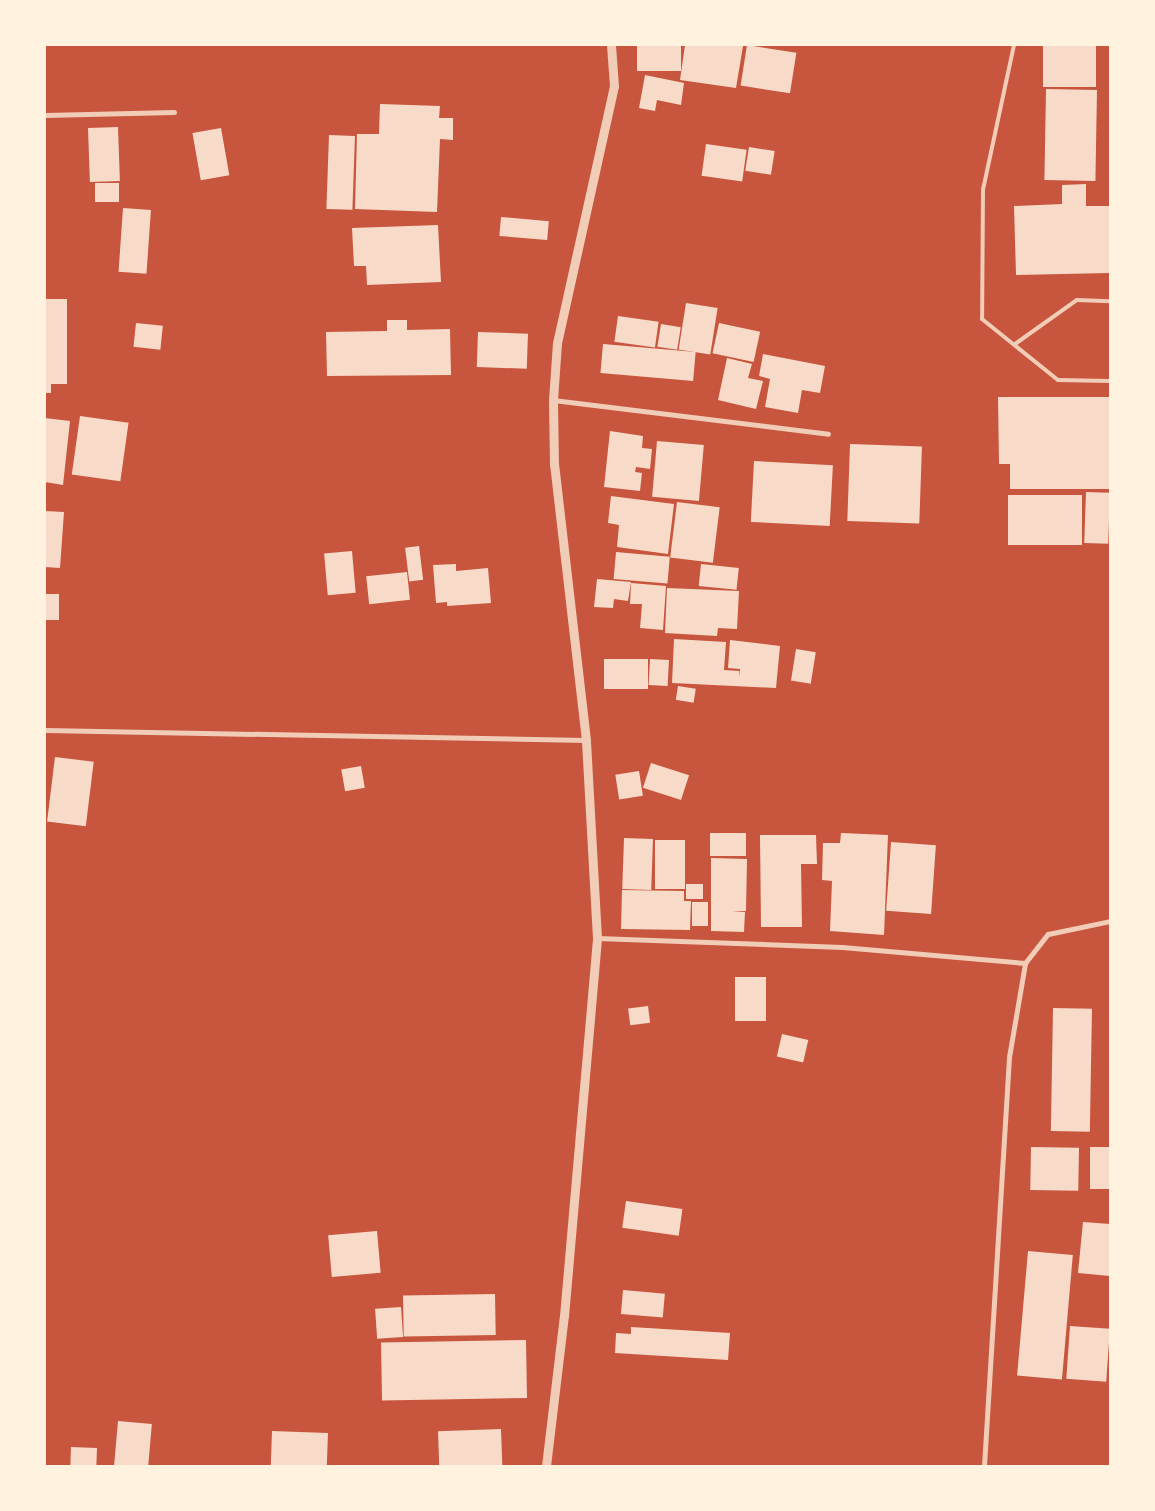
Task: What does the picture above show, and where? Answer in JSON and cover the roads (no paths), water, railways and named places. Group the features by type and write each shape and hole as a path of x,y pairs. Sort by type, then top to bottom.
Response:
{"street":[{"path":"546,1466 564,1316 596,938 586,740 554,464 553,400 557,343 614,86 611,45"},
{"path":"45,115 174,112"},
{"path":"553,400 828,434"},
{"path":"45,730 586,740"},
{"path":"984,1466 1009,1057 1025,963 1048,934 1110,921"},
{"path":"596,938 842,947 1025,963"}],"lane":[{"path":"1014,45 983,189 982,319 1058,380 1110,381"},
{"path":"1015,344 1077,300 1110,301"}]}
